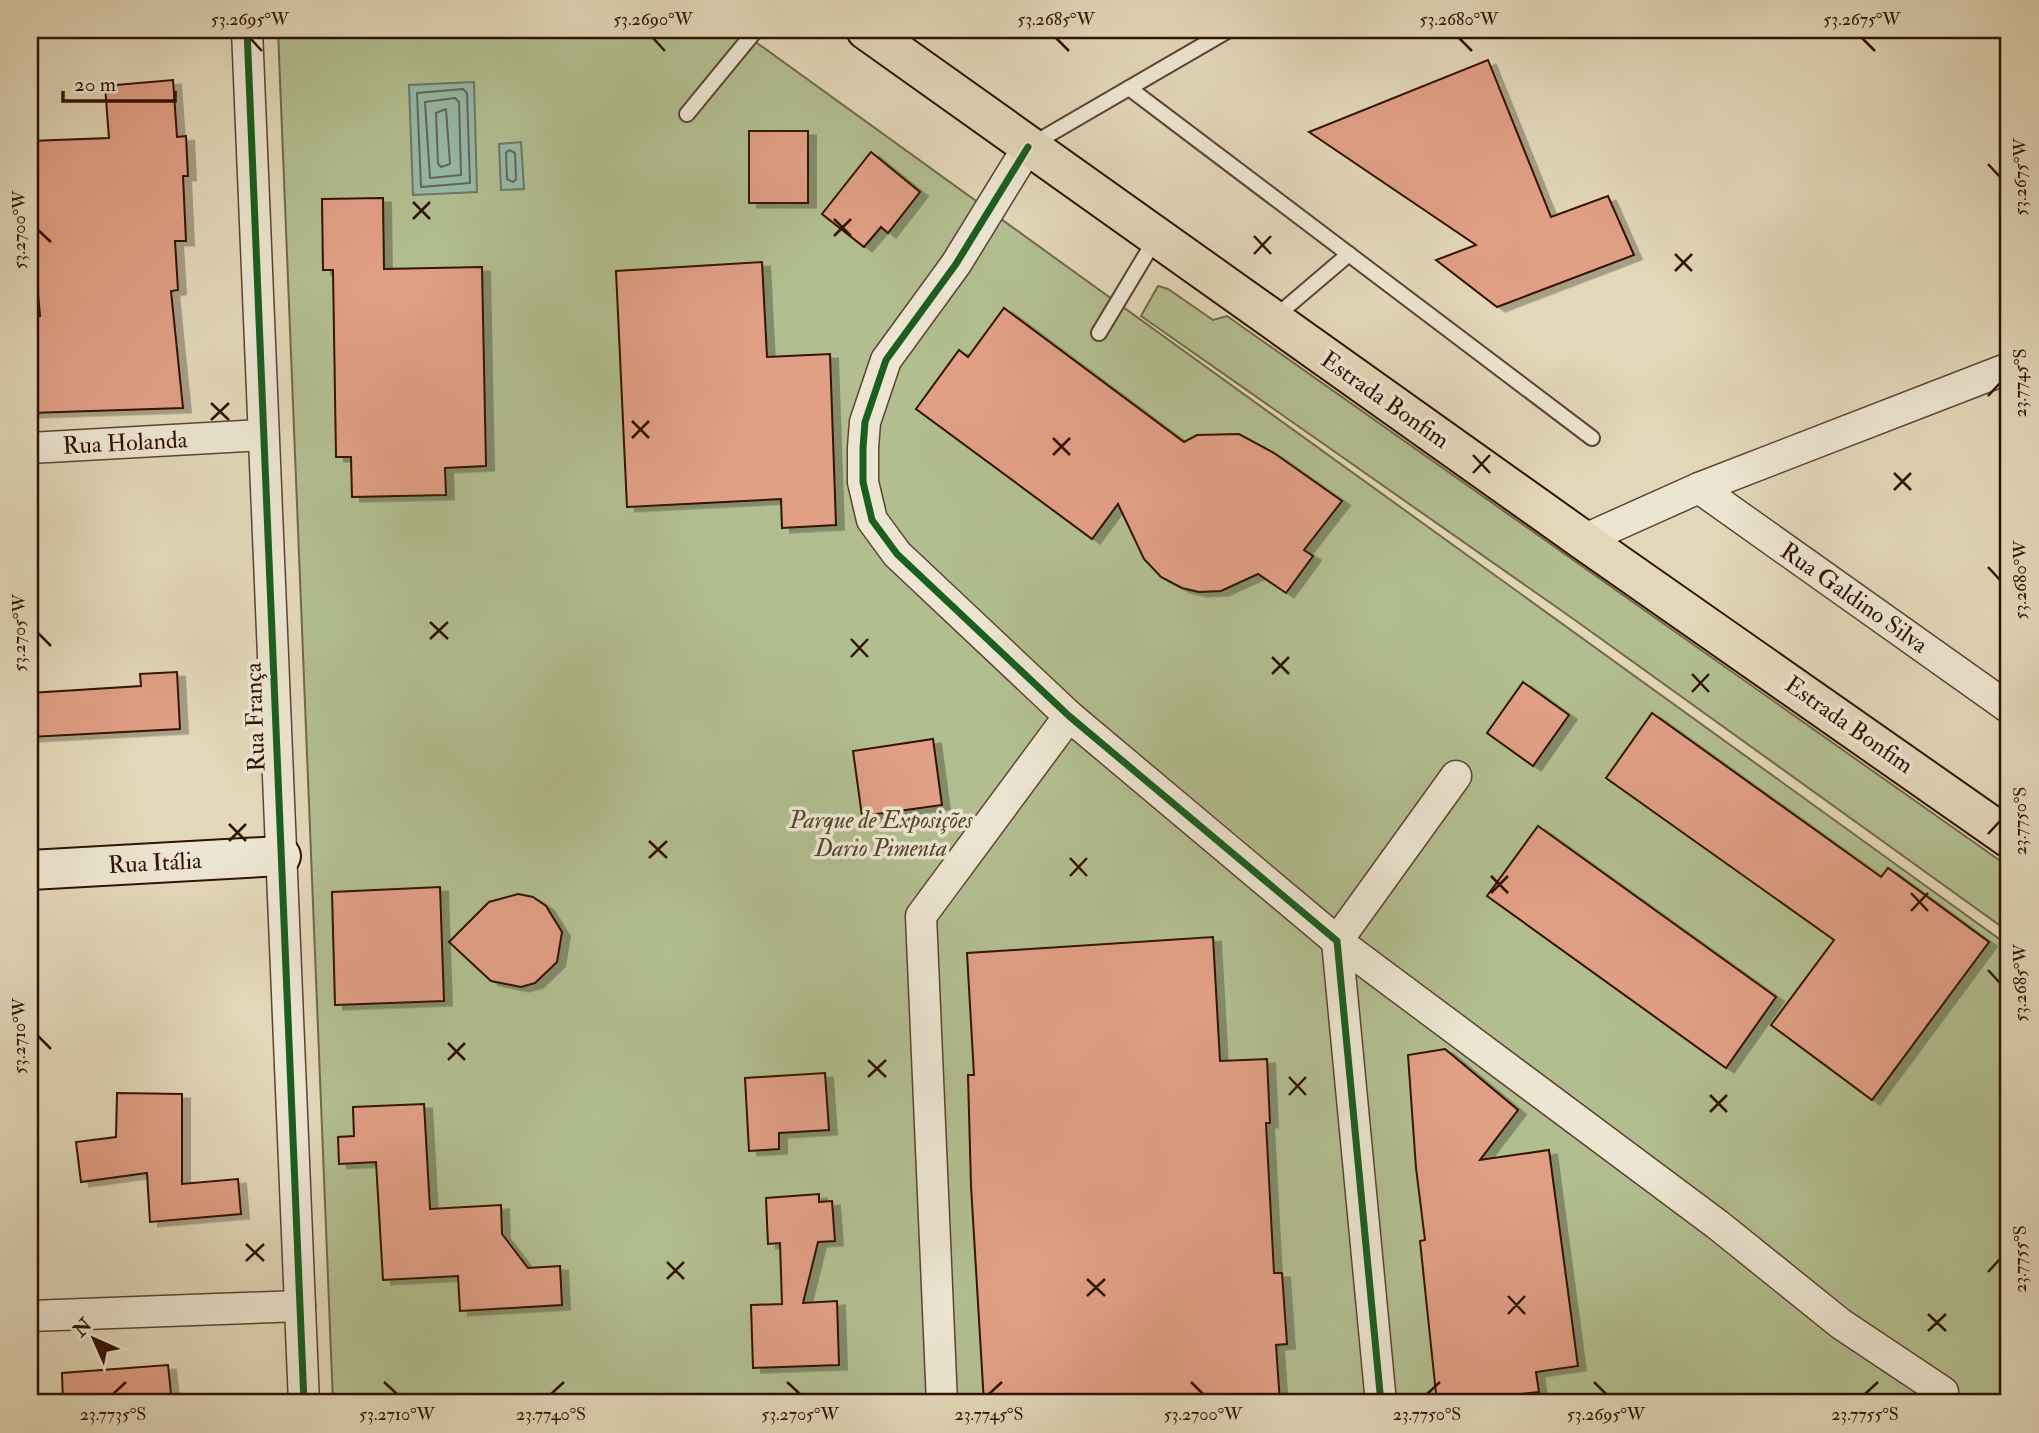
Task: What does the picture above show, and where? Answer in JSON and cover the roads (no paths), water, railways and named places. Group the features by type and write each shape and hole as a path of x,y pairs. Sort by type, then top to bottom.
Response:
{"main road":[{"name":"Estrada Bonfim","path":"866,30 1271,320 2009,838"}],"street":[{"name":"Rua França","path":"247,30 304,1403"},
{"path":"1028,147 956,264 886,360 865,422 863,482 872,520 897,554 1069,716 1337,941 1718,1225 1852,1331 1942,1392"},
{"path":"1583,540 1699,488 2009,368"},
{"name":"Rua Holanda","path":"30,448 263,435"},
{"name":"Rua Galdino Silva","path":"1699,488 2009,708"},
{"path":"942,1403 921,916 1069,716"},
{"path":"1381,1403 1337,941 1456,776"},
{"name":"Rua Itália","path":"30,870 281,856"},
{"path":"30,1316 300,1306"}],"lane":[{"path":"687,114 756,30"},
{"path":"1028,147 1229,30"},
{"path":"1129,88 1592,438"},
{"path":"1099,333 1156,238"},
{"path":"1271,320 1349,254"}],"water":[{"path":"474,82 477,192 413,195 409,85"},
{"path":"521,142 524,189 501,190 499,144"}],"park label":[{"name":"Parque de Exposições Dario Pimenta","path":"881,834"}]}
